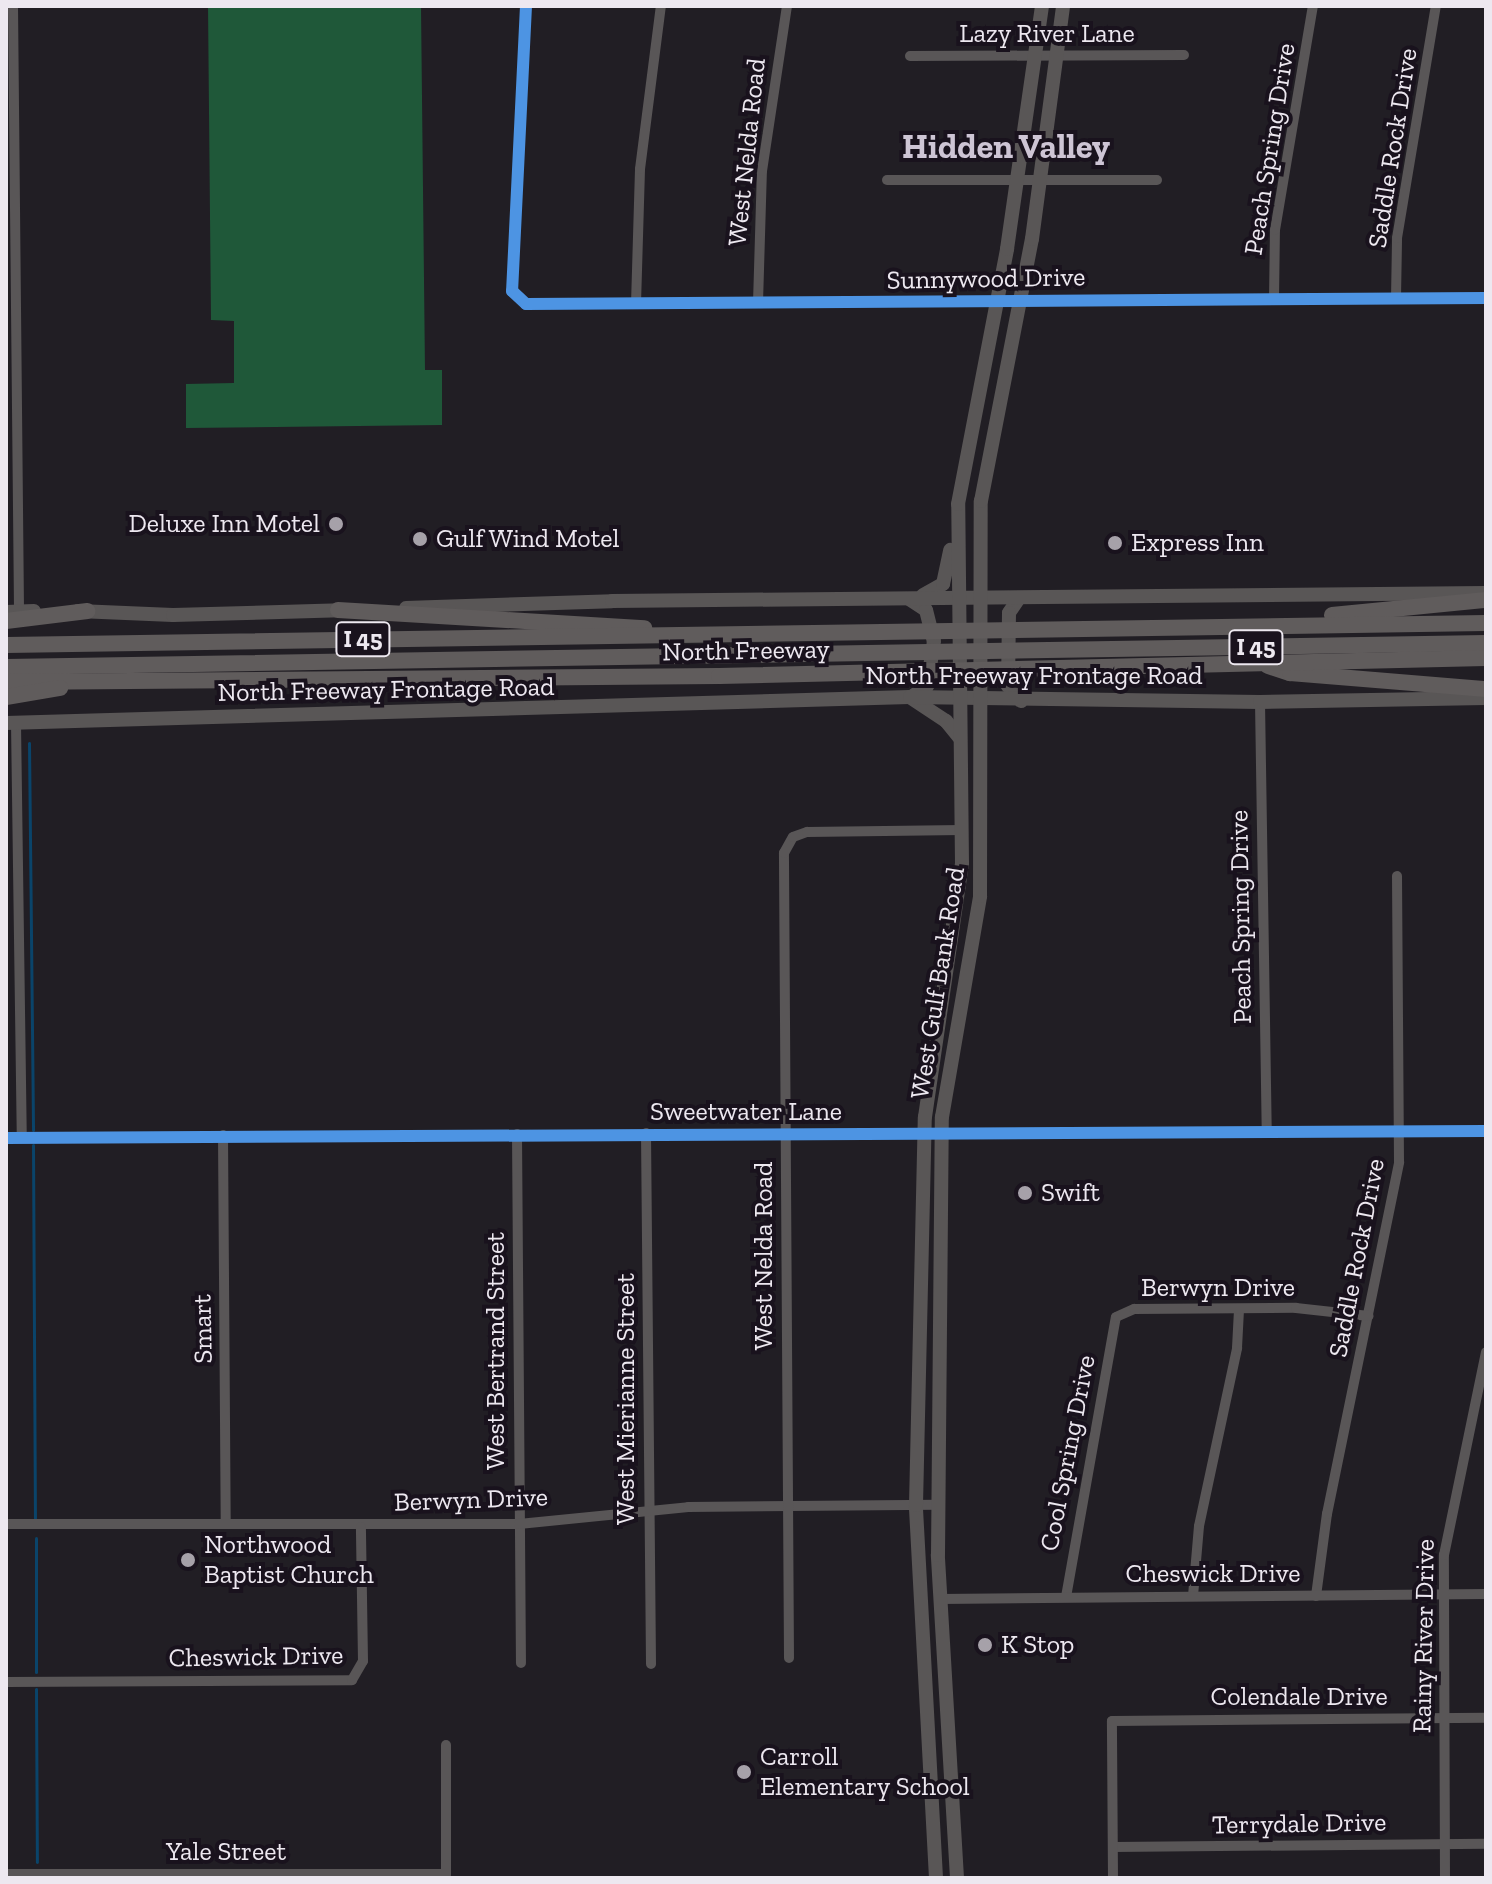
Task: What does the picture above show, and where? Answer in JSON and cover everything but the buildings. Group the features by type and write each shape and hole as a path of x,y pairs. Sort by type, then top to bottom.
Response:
{"highway":[{"path":"1214,627 1486,600"},
{"path":"338,610 614,625 721,638"},
{"path":"10,615 87,611"},
{"name":"North Freeway","path":"6,645 721,638 1486,623"},
{"name":"North Freeway","path":"6,667 1486,643"},
{"name":"North Freeway","path":"6,682 910,672 1256,661 1486,658"},
{"path":"1256,661 1290,673 1486,689"},
{"path":"6,697 87,682"}],"main road":[{"name":"West Gulf Bank Road","path":"936,1878 916,1505 925,1133 936,1016 959,902 962,830 957,537 966,452 1018,179 1042,6"},
{"name":"West Gulf Bank Road","path":"957,1878 937,1505 941,1133 980,896 981,598 978,533 989,455 1040,179 1063,6"},
{"path":"966,452 989,455"},
{"path":"907,599 943,584 957,537"},
{"path":"87,611 173,615 612,601 1486,593"},
{"path":"1019,598 1009,613 1008,686 1021,701"},
{"path":"907,599 926,610 934,641 927,686 910,697 946,721 960,743 981,748"},
{"name":"North Freeway Frontage Road","path":"11,723 910,697 981,701 1260,702 1486,698"}],"street":[{"path":"10,615 13,6"},
{"name":"Sunnywood Drive","path":"526,6 512,291 526,304 1486,298"},
{"path":"636,304 640,169 661,6"},
{"name":"West Nelda Road","path":"758,303 762,171 787,6"},
{"name":"Peach Spring Drive","path":"1274,299 1275,230 1313,6"},
{"name":"Saddle Rock Drive","path":"1396,298 1397,238 1436,6"},
{"name":"Lazy River Lane","path":"910,56 1184,55"},
{"path":"887,180 1157,180"},
{"name":"Peach Spring Drive","path":"1260,702 1267,1132"},
{"path":"11,723 22,1138"},
{"name":"West Nelda Road","path":"789,1658 782,862 793,837 820,831 962,830"},
{"name":"Saddle Rock Drive","path":"1316,1596 1327,1514 1395,1195 1400,1131 1397,876"},
{"name":"Sweetwater Lane","path":"6,1138 1486,1131"},
{"name":"West Mierianne Street","path":"646,1133 651,1664"},
{"name":"West Bertrand Street","path":"517,1134 521,1663"},
{"name":"Smart","path":"223,1135 226,1523"},
{"name":"Berwyn Drive","path":"1116,1317 1134,1309 1239,1309 1369,1316"},
{"path":"1193,1596 1199,1526 1237,1348 1239,1309"},
{"name":"Cool Spring Drive","path":"1066,1597 1116,1317"},
{"name":"Rainy River Drive","path":"1445,1878 1443,1594 1448,1528 1486,1352"},
{"name":"Berwyn Drive","path":"6,1524 226,1523 361,1527 519,1524 649,1509 937,1505"},
{"name":"Cheswick Drive","path":"6,1682 352,1680 363,1661 361,1527"},
{"name":"Cheswick Drive","path":"940,1599 1486,1594"},
{"name":"Colendale Drive","path":"1113,1847 1112,1721 1486,1718"},
{"name":"Yale Street","path":"6,1874 446,1874 446,1745"},
{"name":"Terrydale Drive","path":"1113,1847 1486,1844"},
{"path":"1113,1847 1113,1878"}],"green space":[{"path":"208,6 421,6 425,370 442,370 442,425 186,428 186,384 234,383 234,321 211,320"}],"waterway":[{"path":"29,743 33,1130"},
{"path":"33,1145 35,1520"},
{"path":"36,1538 36,1672"},
{"path":"36,1689 37,1862"}],"cycle path":[{"path":"526,6 512,291 526,304 1486,298"},
{"path":"6,1138 1486,1131"}],"place":[{"name":"Deluxe Inn Motel","path":"336,524"},
{"name":"Gulf Wind Motel","path":"420,539"},
{"name":"Express Inn","path":"1115,543"},
{"name":"Swift","path":"1025,1193"},
{"name":"Northwood Baptist Church","path":"188,1560"},
{"name":"K Stop","path":"985,1645"},
{"name":"Carroll Elementary School","path":"744,1772"}],"district":[{"name":"Hidden Valley","path":"1006,147"}]}
